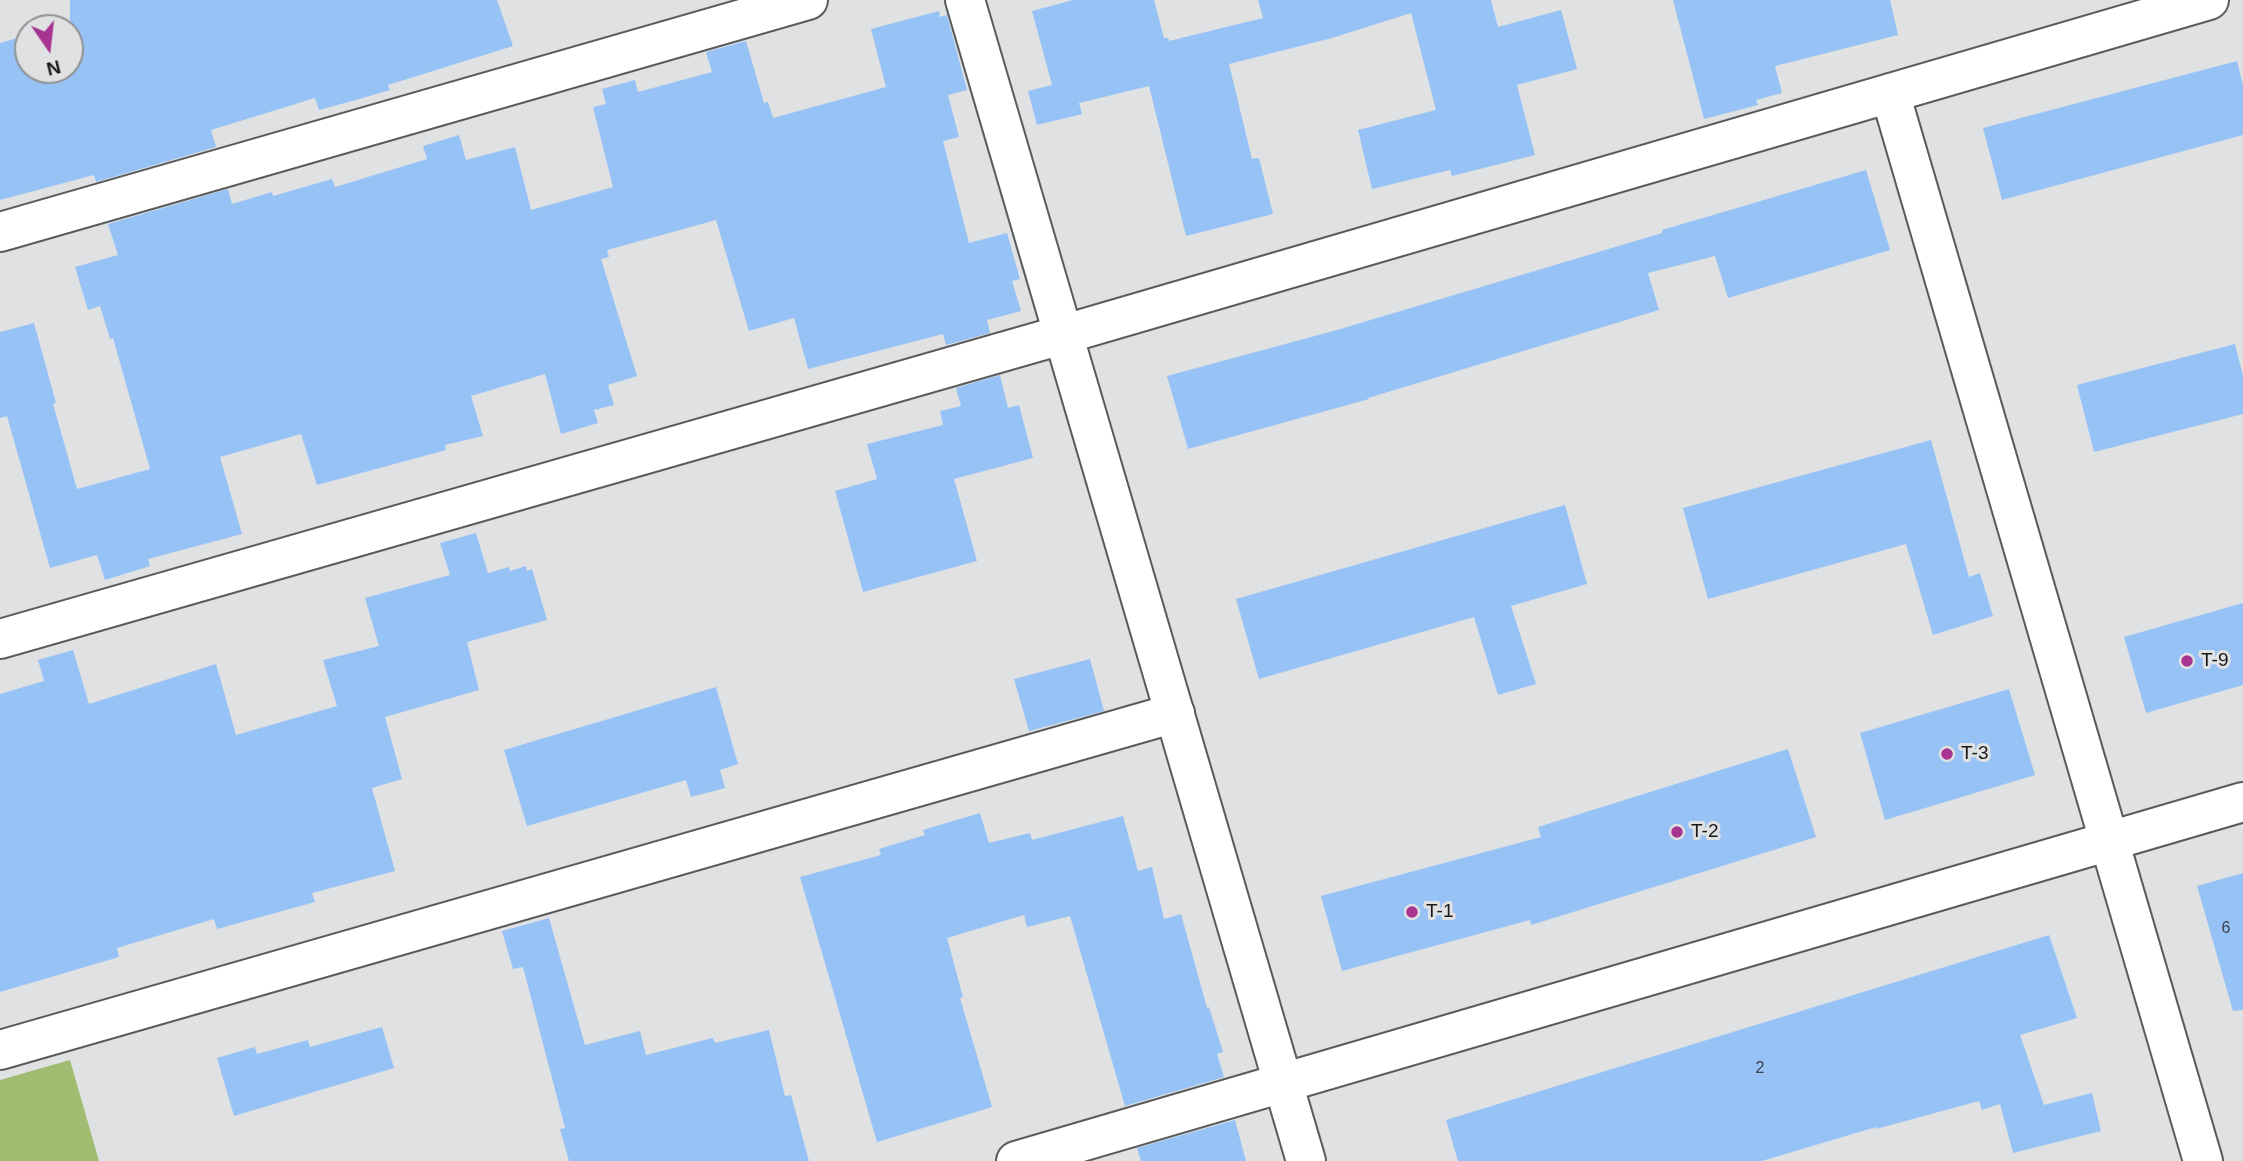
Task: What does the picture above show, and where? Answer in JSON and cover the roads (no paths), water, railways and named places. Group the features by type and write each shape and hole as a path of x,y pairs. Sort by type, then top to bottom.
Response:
{"street":[{"path":"0,232 808,0"},
{"path":"965,0 1306,1161"},
{"path":"0,639 1065,334 2209,0"},
{"path":"1890,93 2203,1161"},
{"path":"0,1050 1175,712"},
{"path":"1016,1161 2243,802"}],"place":[{"name":"T-9","path":"2187,661"},
{"name":"T-3","path":"1947,754"},
{"name":"T-2","path":"1677,832"},
{"name":"T-1","path":"1412,912"}]}
